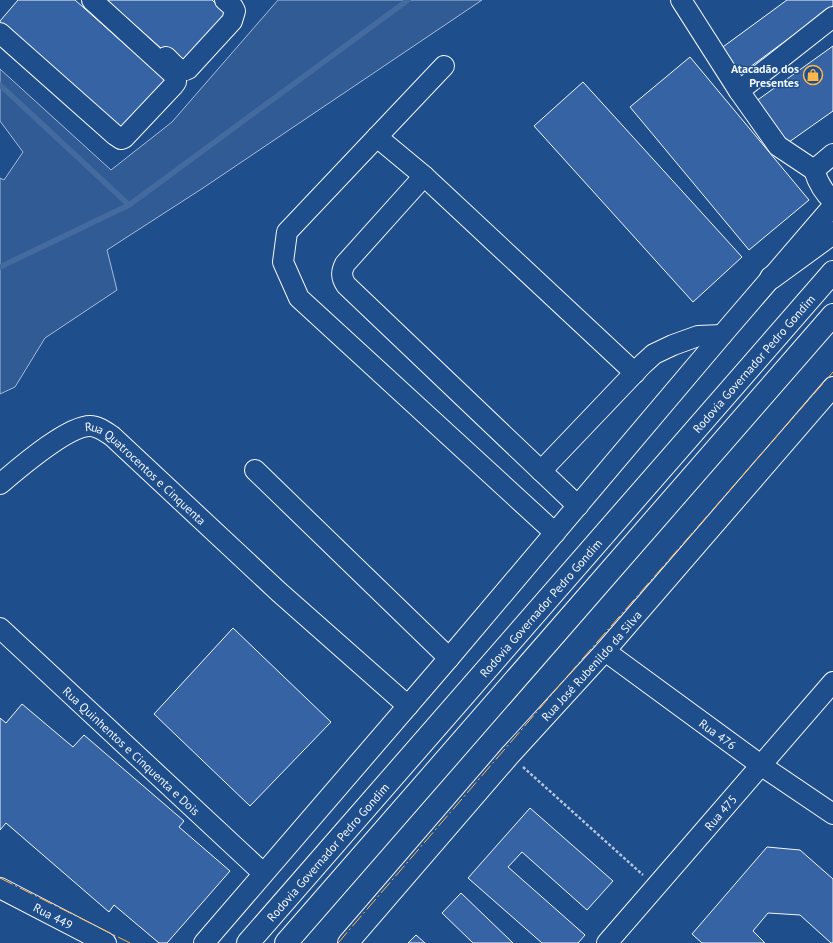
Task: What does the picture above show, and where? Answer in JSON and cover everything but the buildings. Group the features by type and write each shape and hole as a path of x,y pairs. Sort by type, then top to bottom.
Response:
{"highway":[{"path":"771,278 833,233"},
{"name":"Rodovia Governador Pedro Gondim","path":"248,943 833,272"},
{"path":"286,943 833,315"}],"street":[{"path":"0,33 115,135 121,139 124,138 173,86 176,82 176,77 92,0"},
{"path":"103,0 178,68 185,71 232,21 235,11 225,0"},
{"path":"236,0 242,4 245,4 248,0"},
{"path":"681,0 739,91 778,146 814,170 824,193 833,201"},
{"path":"739,91 833,17"},
{"path":"444,66 287,232 283,262 299,298 555,533"},
{"path":"377,137 424,176 634,373"},
{"path":"814,170 833,154"},
{"path":"424,176 345,264 341,277 346,285 578,506"},
{"path":"204,943 449,658 722,334 833,206"},
{"path":"541,471 654,354 698,336 722,334"},
{"name":"Rua José Rubenildo da Silva","path":"348,943 510,754 605,651 833,387"},
{"name":"Rua Quatrocentos e Cinquenta","path":"0,484 51,444 71,431 90,426 100,429 112,436 279,592 408,706"},
{"path":"255,470 449,658"},
{"name":"Rua Quinhentos e Cinquenta e Dois","path":"0,628 263,873"},
{"name":"Rua 476","path":"605,651 762,766 833,814"},
{"name":"Rua 475","path":"607,943 762,766 833,682"},
{"name":"Rua 449","path":"0,888 106,943"}],"path":[{"path":"510,754 656,888"}],"shaded area":[{"path":"278,0 482,0 203,188 107,250 117,290 45,338 15,387 0,394 0,178 4,180 23,152 0,121 0,69 111,170 172,122"}],"waterway":[{"path":"0,267 129,205 408,0"},
{"path":"0,85 129,205"}],"power":[{"path":"338,943 584,657 833,372"},
{"path":"0,878 130,943"}],"place":[{"name":"Atacadão dos Presentes","path":"813,75"}]}
